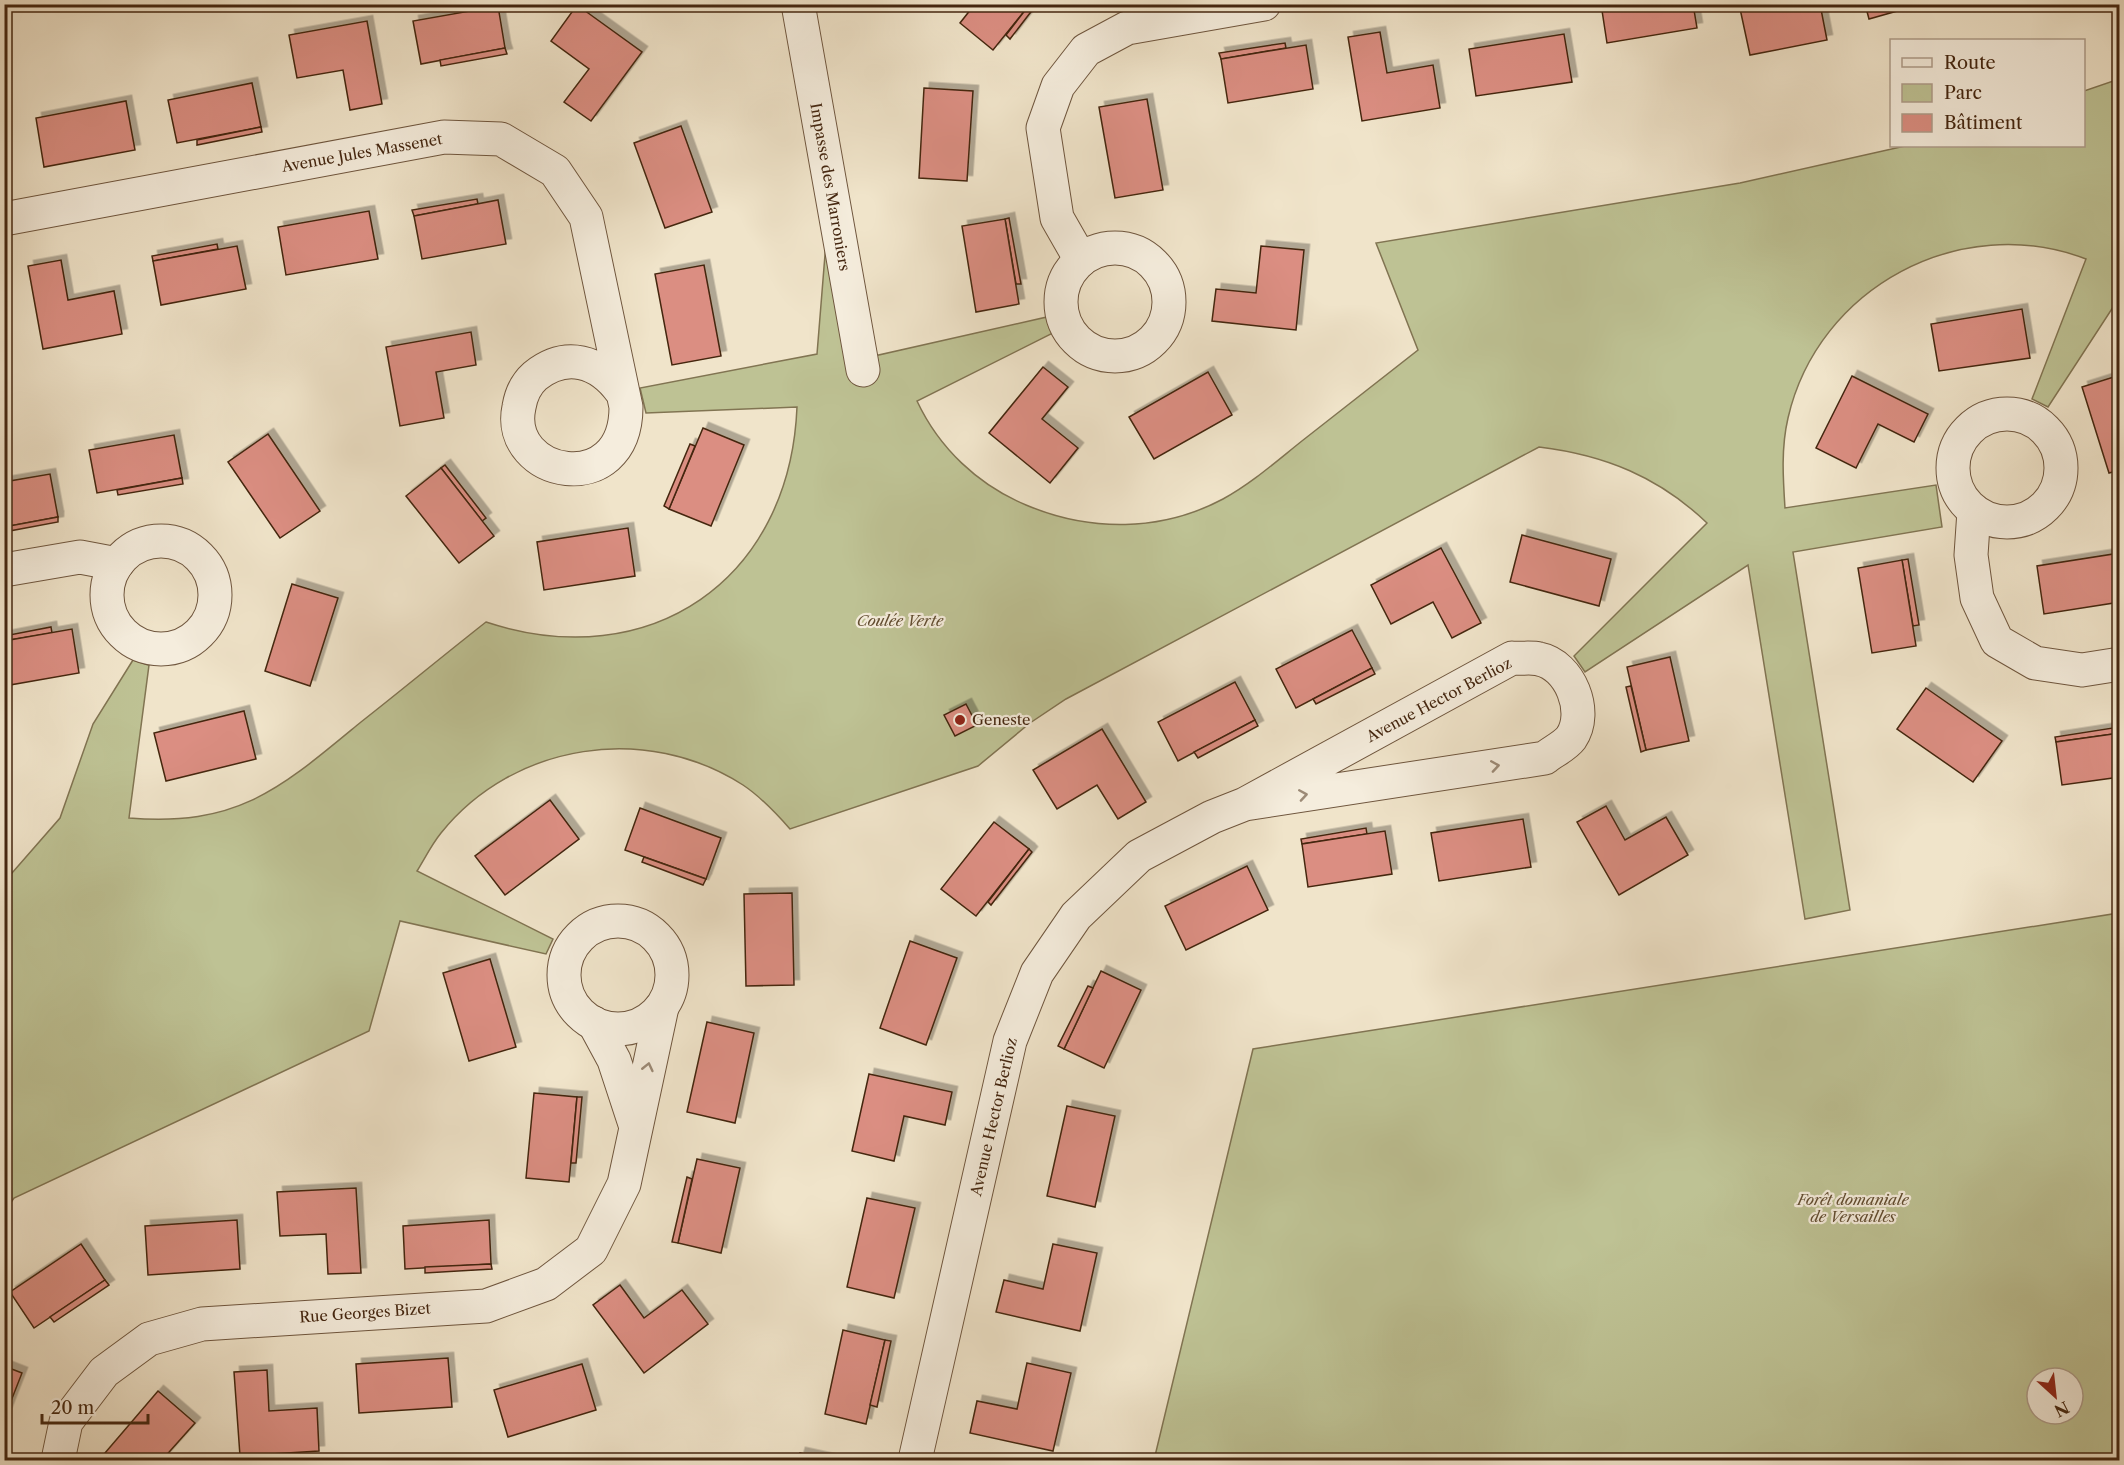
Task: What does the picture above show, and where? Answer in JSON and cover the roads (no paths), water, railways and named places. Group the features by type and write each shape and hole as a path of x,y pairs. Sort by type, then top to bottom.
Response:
{"street":[{"name":"Impasse des Marroniers","path":"798,4 863,370"},
{"path":"1081,260 1057,218 1042,128 1058,86 1086,50 1127,28 1264,4"},
{"name":"Avenue Jules Massenet","path":"4,219 444,137 501,139 555,171 586,217 621,391"},
{"path":"1974,511 1971,555 1977,598 1997,641 2034,663 2082,670 2120,663"},
{"path":"4,570 80,557 117,564"},
{"name":"Avenue Hector Berlioz","path":"915,1461 1010,1041 1037,973 1076,916 1139,856 1212,817 1245,804 1512,658 1541,659 1565,676 1575,692 1578,716 1571,738 1545,758 1245,804"},
{"name":"Rue Georges Bizet","path":"58,1461 66,1422 104,1372 149,1339 202,1324 486,1306 546,1284 591,1250 624,1184 635,1124 662,1007 670,991 673,974 670,957 661,941 648,930 632,922 606,923 583,934 569,952 565,964 565,981 569,998 580,1012 594,1023 614,1060 635,1124"},
{"path":"594,1023 623,1029 652,1018 662,1007"}],"place":[{"name":"Geneste","path":"960,720"}],"park label":[{"name":"Coulée Verte","path":"900,621"},
{"name":"Forêt domaniale de Versailles","path":"1853,1208"}]}
